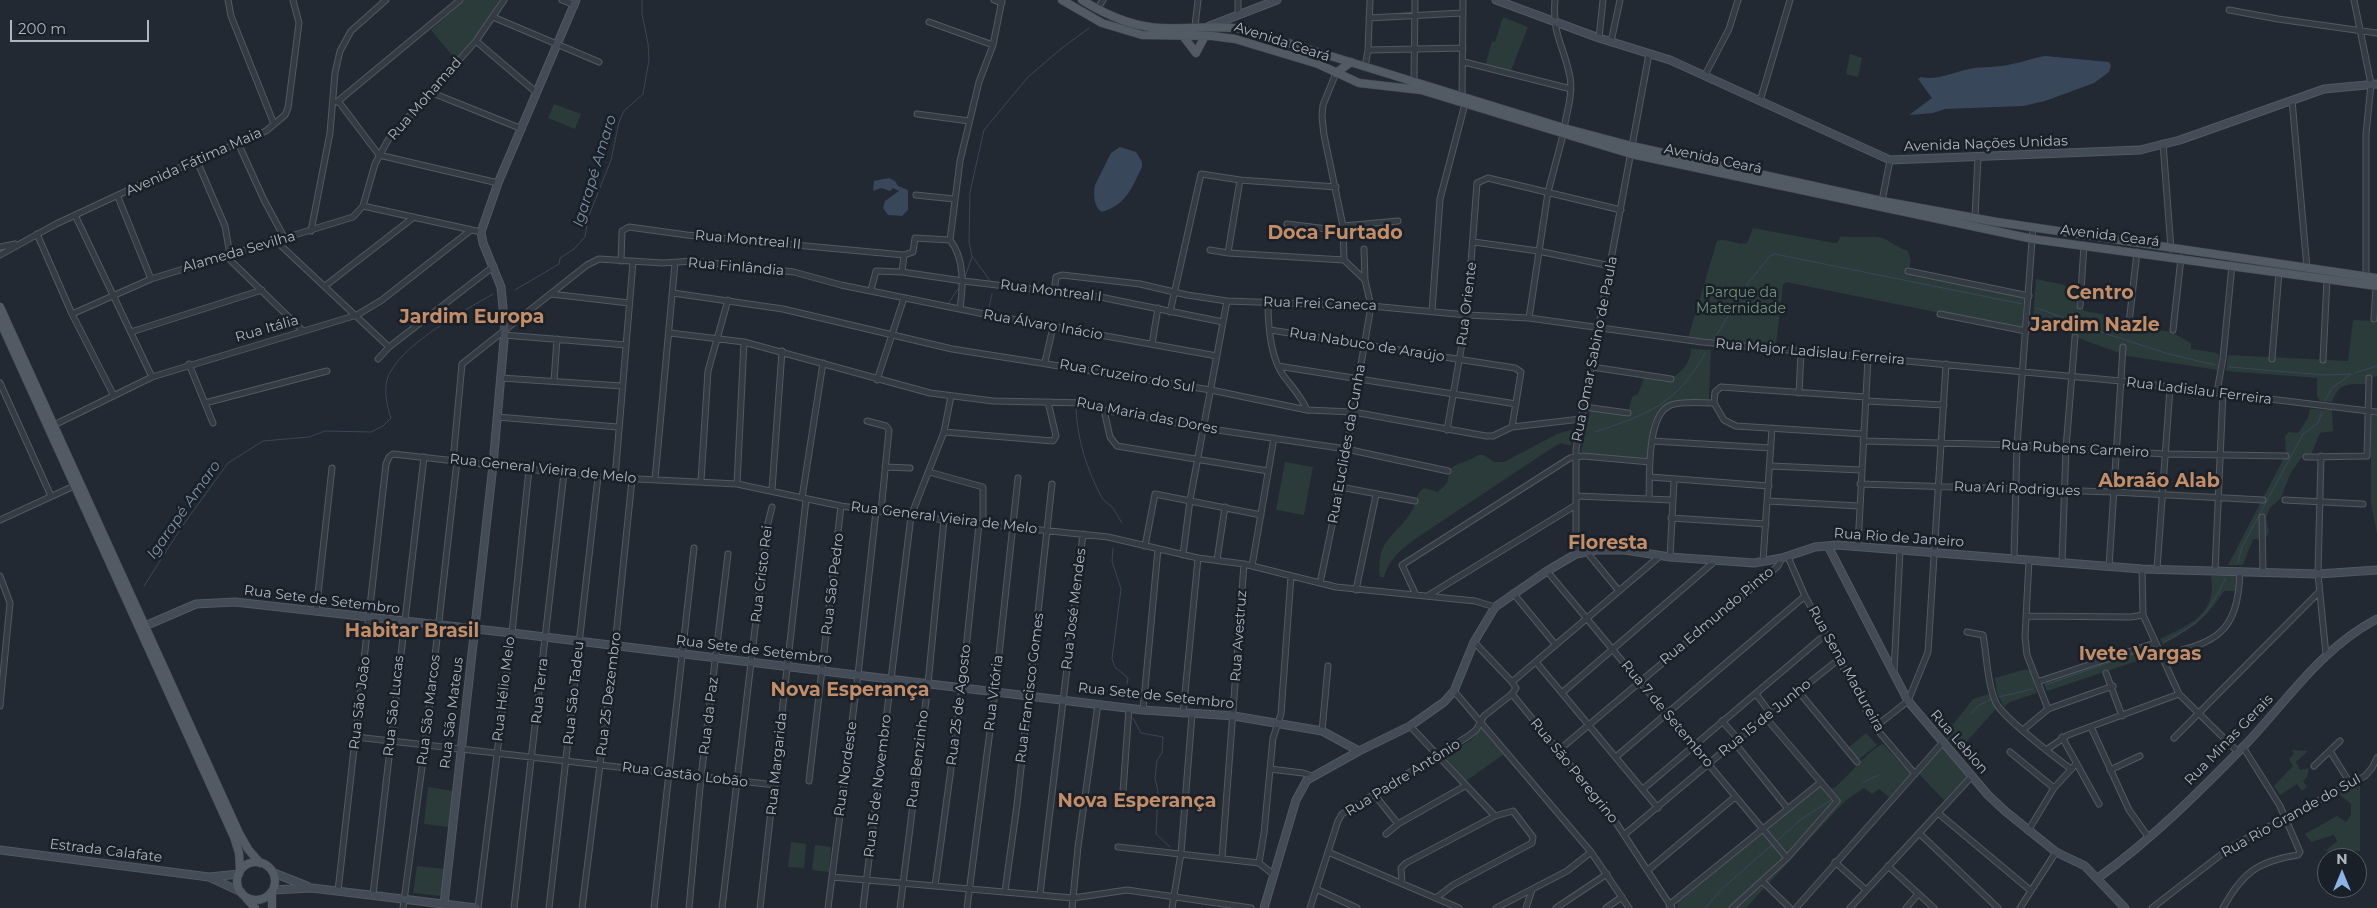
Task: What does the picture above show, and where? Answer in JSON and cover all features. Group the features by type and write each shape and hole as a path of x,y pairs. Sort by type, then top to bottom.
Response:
{"main road":[{"name":"Avenida Ceará","path":"1062,0 1092,18 1126,30 1158,36 1205,36 1235,39 1318,64 1359,83 1410,88 1464,101"},
{"name":"Avenida Ceará","path":"1082,0 1121,21 1142,26 1161,28 1207,26 1243,29 1414,82 1464,101 1563,132 1631,150 1979,229 2033,239 2084,244 2280,272 2377,283"},
{"path":"1196,36 1199,31 1207,26"},
{"path":"1183,36 1196,53 1205,36"},
{"path":"1336,73 1351,62"},
{"path":"1366,84 1371,79 1367,68"},
{"name":"Avenida Ceará","path":"1631,150 1882,201 1997,222 2171,249 2366,276 2377,283"},
{"path":"1949,222 1954,218 1964,216"},
{"path":"1979,229 1993,226 1997,222"},
{"path":"0,307 145,626 237,835 239,853 237,883 242,894 255,908"},
{"path":"0,321 74,486 237,835 260,863 270,868 274,873 275,885 272,908"},
{"path":"239,873 249,864 260,863"},
{"path":"242,894 256,901 262,900 273,891"}],"street":[{"name":"Avenida Fátima Maia","path":"0,255 76,215 151,180 266,131 274,124 231,16 228,0"},
{"path":"274,124 285,115 289,101 299,23 293,0"},
{"path":"311,231 336,102 335,72 342,44 350,31 386,0"},
{"path":"336,102 460,0"},
{"name":"Rua Mohamad","path":"363,206 379,155 388,140 476,42 504,0"},
{"path":"363,206 480,232 498,183 558,46 575,2 562,0"},
{"path":"960,309 963,282 958,253 950,240 954,199 969,121 979,82 994,45 1002,2 994,0"},
{"path":"1097,9 1103,0"},
{"path":"1196,26 1198,0"},
{"path":"1238,0 1238,14"},
{"path":"1207,26 1274,0"},
{"path":"1367,68 1370,0"},
{"path":"1414,82 1415,0"},
{"path":"1432,311 1440,199 1464,101 1463,0"},
{"name":"Avenida Nações Unidas","path":"1496,0 1508,2 1553,22 1705,75 1890,160 2140,150 2180,140 2330,88 2374,84"},
{"path":"1529,318 1548,192 1563,132 1571,89 1570,76 1553,22 1555,0"},
{"path":"1599,38 1603,0"},
{"path":"1611,42 1620,0"},
{"path":"1705,75 1729,29 1738,0"},
{"path":"1760,101 1790,0"},
{"path":"2354,0 2374,84 2366,134 2366,276"},
{"path":"2229,10 2278,20 2377,33"},
{"path":"1369,18 1462,13"},
{"path":"493,17 598,62"},
{"path":"929,22 994,45"},
{"path":"476,42 537,93"},
{"path":"1368,50 1463,48"},
{"name":"Rua Omar Sabino de Paula","path":"1576,554 1575,456 1649,54"},
{"path":"1464,62 1571,89"},
{"path":"1336,73 1324,105 1322,117 1343,228 1344,260"},
{"path":"430,92 522,129"},
{"path":"2292,100 2307,268"},
{"path":"336,102 379,155 498,183"},
{"path":"917,114 969,121"},
{"path":"238,143 264,200 285,238"},
{"path":"2163,143 2171,249"},
{"path":"1974,217 1978,157"},
{"path":"1882,201 1890,160"},
{"path":"197,162 225,226 228,256 303,331"},
{"path":"1170,312 1201,174 1240,180 1336,187"},
{"name":"Rua Oriente","path":"1447,430 1467,315 1477,183 1482,179 1488,178 1548,192"},
{"path":"1228,253 1240,180"},
{"path":"1548,192 1621,210"},
{"path":"916,194 954,199"},
{"path":"118,196 151,279"},
{"name":"Alameda Sevilha","path":"72,314 151,279 347,220 359,212 363,206"},
{"path":"76,215 152,377"},
{"path":"325,286 414,217"},
{"path":"1288,224 1343,228 1398,221"},
{"name":"Rua Montreal II","path":"621,261 622,231 629,227 687,235 904,255"},
{"path":"2014,559 2016,445 2033,227"},
{"name":"Rua Itália","path":"54,425 152,377 189,364 357,316 382,300 471,230"},
{"name":"Rua São Mateus","path":"444,906 493,465 505,332 504,297 480,232"},
{"path":"37,234 72,314 114,396"},
{"path":"902,272 904,255 914,252 915,238 950,240"},
{"path":"276,241 389,347"},
{"path":"1474,242 1538,251 1611,266"},
{"name":"Avenida Fátima Maia","path":"0,247 20,243"},
{"path":"2080,306 2084,244"},
{"name":"Rua Euclides da Cunha","path":"1320,583 1340,487 1365,345 1370,306 1365,280 1364,249"},
{"path":"1210,250 1228,253 1344,260 1365,280"},
{"path":"2129,323 2137,252"},
{"path":"2173,330 2181,258"},
{"name":"Rua Finlândia","path":"599,260 675,263 685,261 717,262 794,272 841,285 871,290"},
{"name":"Rua São Marcos","path":"405,899 439,625 455,461 461,367 465,360 505,332 587,265 599,260"},
{"path":"615,478 633,262"},
{"path":"655,479 675,263"},
{"path":"2215,571 2220,392 2232,265"},
{"path":"378,359 389,347 494,266"},
{"name":"Rua Montreal I","path":"871,290 874,274 878,270 902,272 963,282 1109,298 1223,322"},
{"path":"1908,270 2029,296"},
{"path":"2272,358 2280,272"},
{"name":"Rua Frei Caneca","path":"1054,292 1056,277 1062,275 1140,284 1173,292 1227,301 1370,306 1467,315 1529,318 1600,328"},
{"path":"2323,360 2328,278"},
{"path":"2374,319 2377,283"},
{"path":"130,332 262,290"},
{"name":"Rua Álvaro Inácio","path":"871,290 1053,327 1217,356"},
{"name":"Rua Cruzeiro do Sul","path":"673,293 783,309 952,349 1045,362 1211,390 1307,410 1353,412 1486,436 1493,436 1512,427 1581,419"},
{"path":"551,294 629,302"},
{"path":"877,380 904,298"},
{"path":"701,481 708,376 728,300"},
{"path":"1183,555 1190,500 1227,301"},
{"path":"1268,302 1270,330 1278,366 1282,374 1301,397 1307,410"},
{"path":"1152,344 1158,308"},
{"path":"1940,314 2026,331"},
{"path":"1045,362 1053,327"},
{"name":"Rua Major Ladislau Ferreira","path":"1600,328 1801,353 2021,371"},
{"name":"Rua Nabuco de Araújo","path":"1270,330 1515,368 1521,372 1516,404"},
{"path":"505,332 626,345"},
{"name":"Rua Maria das Dores","path":"670,333 744,342 930,393 993,401 1088,403 1104,410 1346,450 1448,471"},
{"path":"2062,563 2066,448 2075,337"},
{"path":"554,381 557,339"},
{"path":"738,484 744,342"},
{"path":"2109,567 2123,347"},
{"path":"772,490 782,352"},
{"path":"1799,393 1801,353"},
{"path":"1858,546 1868,358"},
{"name":"Rua Margarida","path":"760,908 775,785 804,499 823,363"},
{"path":"189,364 213,423"},
{"path":"1875,727 1908,701 1928,652 1946,364"},
{"path":"1278,366 1516,404 1512,427"},
{"path":"1592,368 1671,379"},
{"name":"Rua Ladislau Ferreira","path":"2021,371 2220,392 2377,412"},
{"path":"205,403 327,372"},
{"path":"501,378 622,386"},
{"path":"2306,457 2366,456 2369,378"},
{"path":"0,383 50,496"},
{"path":"1864,434 1729,424 1714,403 1716,392 1720,387 1944,405"},
{"path":"2157,569 2170,388"},
{"name":"Rua 15 de Novembro","path":"863,908 911,516 944,432 951,396"},
{"path":"944,432 1053,441 1056,436 1048,402"},
{"path":"1649,499 1650,462 1656,419 1665,408 1679,404 1714,403"},
{"path":"1584,407 1628,413"},
{"path":"1104,410 1110,437 1117,446 1268,471"},
{"path":"497,417 618,427"},
{"name":"Rua Nordeste","path":"828,908 889,430 886,426 867,421"},
{"path":"1763,561 1771,466 1772,428"},
{"path":"1252,566 1274,438"},
{"path":"1652,440 1771,448"},
{"name":"Rua Rubens Carneiro","path":"1863,441 2016,445 2165,454 2286,456"},
{"name":"Rua General Vieira de Melo","path":"390,456 397,454 598,477 738,484 842,506 944,520 1083,534 1198,558 1244,564 1356,590 1475,601 1495,607"},
{"name":"Rua São João","path":"338,891 386,464 390,456"},
{"path":"1416,595 1402,565 1570,458 1575,456 1650,462"},
{"path":"2321,456 2318,503 2318,574 2326,655"},
{"name":"Rua São Lucas","path":"373,895 403,622 424,457"},
{"path":"1771,466 1862,470"},
{"path":"885,467 910,468"},
{"path":"316,612 332,468"},
{"name":"Rua Hélio Melo","path":"477,908 512,633 529,469"},
{"name":"Rua 25 de Agosto","path":"929,472 984,487 962,688 935,886"},
{"name":"Rua Terra","path":"514,908 533,757 564,473"},
{"name":"Rua São Tadeu","path":"549,908 598,477"},
{"name":"Rua Vitória","path":"967,908 995,692 1018,478"},
{"path":"1650,478 1769,486"},
{"name":"Rua 25 Dezembro","path":"582,908 615,646 632,479"},
{"path":"1670,557 1674,480"},
{"name":"Rua Francisco Gomes","path":"1004,891 1029,696 1052,484"},
{"name":"Rua Ari Rodrigues","path":"1860,484 2014,488 2263,500"},
{"path":"0,520 74,486"},
{"path":"1340,487 1415,502"},
{"path":"1145,546 1155,494 1261,515"},
{"path":"1356,590 1376,494"},
{"path":"1576,496 1672,500"},
{"path":"2285,500 2363,504"},
{"path":"1768,501 1859,506"},
{"path":"1428,596 1576,505"},
{"name":"Rua São Pedro","path":"809,781 842,506"},
{"path":"1217,560 1225,507"},
{"name":"Rua Cristo Rei","path":"722,908 767,527 772,508"},
{"path":"2262,517 2263,572"},
{"path":"1671,518 1766,524"},
{"name":"Rua Benzinho","path":"900,908 928,684 944,520"},
{"name":"Rua José Mendes","path":"1040,894 1083,534"},
{"name":"Rua Rio de Janeiro","path":"1312,776 1410,726 1435,710 1454,691 1474,642 1495,607 1547,571 1576,554 1585,551 1610,549 1715,561 1763,561 1785,558 1805,550 1828,546 1858,546 2142,569 2318,574 2377,570"},
{"name":"Rua Leblon","path":"1828,546 1908,701 1988,795 2028,832 2056,852 2085,866 2125,908"},
{"path":"654,908 694,548"},
{"path":"1143,710 1158,550"},
{"path":"1894,675 1900,550"},
{"path":"1585,551 1619,591"},
{"name":"Rua da Paz","path":"689,908 701,777 717,659 728,554"},
{"path":"1512,682 1660,556"},
{"path":"1183,714 1198,558"},
{"name":"Rua Sena Madureira","path":"1785,558 1875,727 1915,774"},
{"name":"Rua Edmundo Pinto","path":"1559,750 1778,566 1785,558"},
{"path":"2029,560 2025,637 2027,656 2048,709"},
{"path":"1563,692 1715,561"},
{"name":"Rua Avestruz","path":"1222,858 1244,564"},
{"path":"2142,569 2143,615 2179,694 2240,749 2280,806 2284,818 2300,848 2298,854 2269,861 2251,870 2241,879 2223,908"},
{"name":"Rua 7 de Setembro","path":"1547,571 1787,858"},
{"path":"2160,652 2199,646 2214,638 2224,628 2234,614 2239,592 2240,571"},
{"path":"0,576 10,603 2,668 0,706"},
{"path":"1259,863 1264,833 1273,738 1281,717 1291,576"},
{"path":"0,596 7,591"},
{"path":"2174,738 2320,592"},
{"path":"1513,593 1555,644"},
{"path":"1616,756 1805,596"},
{"name":"Rua Sete de Setembro","path":"145,626 184,608 207,602 234,602 512,633 1143,710 1192,715 1234,716 1322,731 1359,751"},
{"path":"2027,616 2131,617 2143,615"},
{"name":"Rua Minas Gerais","path":"2098,878 2149,838 2240,749 2326,655 2353,633 2377,620"},
{"path":"1967,632 1983,635 1997,703 2023,730 2071,769"},
{"path":"1643,788 1826,634"},
{"path":"1474,642 1512,682 1516,688 1512,694"},
{"path":"2039,685 2156,644"},
{"name":"Rua 15 de Junho","path":"1624,835 1736,741 1838,660"},
{"path":"1536,662 1658,808"},
{"path":"1322,731 1328,666"},
{"path":"2106,672 2113,686 2122,716"},
{"path":"2023,730 2048,709 2113,686"},
{"path":"1454,691 1480,724 1591,852 1629,908"},
{"path":"1799,692 1857,762"},
{"name":"Rua Padre Antônio","path":"1310,908 1338,821 1342,814 1439,756 1476,730 1484,716 1512,694"},
{"name":"Rua São Peregrino","path":"1512,694 1611,815 1671,907"},
{"path":"1756,694 1771,714"},
{"path":"2046,750 2062,737 2179,694"},
{"path":"1072,908 1078,847 1098,704"},
{"path":"1122,806 1129,708"},
{"path":"1172,908 1181,853 1192,715"},
{"path":"1732,908 1764,882 1836,805 1837,799 1766,718"},
{"path":"1722,720 1788,809"},
{"path":"1410,726 1495,816"},
{"path":"2091,726 2131,815 2149,838"},
{"name":"Rua Gastão Lobão","path":"356,737 775,785"},
{"path":"2062,737 2099,804"},
{"path":"2314,766 2340,741"},
{"path":"1796,908 1943,742"},
{"path":"2330,751 2350,783"},
{"path":"2010,752 2054,788"},
{"path":"2110,770 2140,756"},
{"name":"Rua Rio Grande do Sul","path":"2152,908 2223,852 2370,771 2377,758"},
{"path":"2028,832 2054,788 2076,765"},
{"path":"1264,908 1296,800 1300,790 1312,776 1270,769"},
{"path":"1850,908 1972,776"},
{"path":"1671,907 1821,782"},
{"path":"1386,834 1398,824 1465,786"},
{"path":"1374,794 1398,824"},
{"path":"1648,870 1735,797"},
{"path":"1402,883 1401,868 1406,863 1510,810 1533,837 1533,840 1453,885 1436,898"},
{"path":"1938,813 2030,890"},
{"path":"1919,833 1998,908"},
{"path":"1118,847 1259,863 1274,875"},
{"name":"Estrada Calafate","path":"0,850 209,877 239,873"},
{"path":"1328,852 1459,908"},
{"path":"1496,908 1567,871 1591,852"},
{"path":"2020,908 2056,852"},
{"path":"1835,862 1866,890"},
{"path":"1888,866 1934,908"},
{"path":"274,873 312,888"},
{"path":"1556,908 1607,874"},
{"name":"Estrada Calafate","path":"209,877 242,894"},
{"path":"832,877 1073,898 1127,890 1173,895 1251,908"},
{"path":"1764,882 1790,908"},
{"path":"273,891 312,888 405,899 444,906 477,908"},
{"path":"1316,889 1357,908"},
{"path":"1526,908 1532,890"},
{"path":"1906,908 1918,894"},
{"path":"1606,908 1622,897"},
{"path":"403,908 405,899"}],"green space":[{"path":"465,0 499,0 474,41 456,60 431,30"},
{"path":"1503,17 1528,27 1510,73 1485,66 1492,41 1495,42"},
{"path":"1850,54 1862,58 1858,77 1846,74"},
{"path":"554,104 581,114 575,129 548,118"},
{"name":"Parque da Maternidade","path":"1753,228 1834,243 1837,243 1841,236 1882,238 1908,251 1911,261 1908,273 2024,297 2023,328 1786,282 1783,285 1776,345 1688,338 1717,241 1747,243"},
{"path":"2036,279 2061,284 2072,289 2076,305 2085,311 2123,318 2132,326 2171,332 2191,343 2191,349 2217,353 2219,355 2218,368 2217,370 2128,356 2081,339 2040,320 2035,320 2033,317"},
{"path":"2353,320 2377,321 2377,376 2371,378 2366,384 2349,384 2341,388 2332,402 2320,401 2317,397 2317,378 2226,371 2228,355 2348,361"},
{"name":"Parque da Maternidade","path":"1691,349 1711,350 1709,398 1707,402 1677,405 1660,414 1652,431 1648,461 1581,452 1590,411 1628,413 1632,397 1638,394 1644,378 1666,382 1686,365"},
{"path":"2310,409 2332,410 2333,431 2320,433 2311,455 2303,456 2291,472 2281,498 2270,508 2266,518 2269,532 2265,540 2253,539 2243,565 2228,565 2286,454 2285,436 2289,432 2298,433 2308,418"},
{"path":"2371,415 2377,416 2377,533 2371,504"},
{"path":"1571,430 1574,434 1571,446 1561,443 1552,448 1418,537 1397,554 1384,577 1380,577 1379,564 1384,546 1411,512 1421,490 1424,488 1438,492 1447,483 1450,469 1478,455 1484,455 1494,462 1504,462 1557,434"},
{"path":"1285,462 1313,467 1304,515 1276,510"},
{"path":"2236,575 2237,591 2224,591 2204,616 2182,633 2163,644 2160,639 2191,623 2205,609 2210,600 2212,589 2211,576"},
{"path":"2153,646 2157,653 2155,655 2047,691 2044,683"},
{"path":"2026,669 2031,671 2037,693 2010,702 2004,707 1997,693 1995,678"},
{"path":"1989,694 1996,709 1958,751 1944,736 1973,699"},
{"path":"1482,727 1504,754 1466,781 1444,756 1471,740"},
{"path":"1866,733 1877,745 1858,760 1848,748"},
{"path":"1883,744 1911,774 1889,797 1879,789 1872,794 1864,788 1845,801 1746,908 1677,908 1678,902 1819,787 1834,788 1871,752"},
{"path":"1942,747 1969,775 1944,800 1917,772"},
{"path":"2292,750 2308,751 2296,762 2300,770 2309,768 2307,777 2303,781 2307,787 2302,791 2297,784 2280,795 2274,786 2293,766 2289,759 2294,754"},
{"path":"2360,783 2360,848 2329,848 2337,841 2334,835 2311,842 2305,834 2337,816 2346,822 2351,815 2351,804 2339,794"},
{"path":"428,787 453,791 449,827 424,824"},
{"path":"791,842 806,844 804,868 788,867"},
{"path":"815,845 831,847 829,872 812,870"},
{"path":"417,866 444,869 441,896 413,893"}],"water":[{"path":"2045,56 2109,62 2111,66 2109,72 2094,83 2045,101 2023,106 1945,109 1933,113 1909,115 1932,98 1918,79 1921,77 1939,77 1969,69 1996,67"},
{"path":"1120,147 1136,152 1142,162 1142,167 1123,200 1102,212 1097,207 1095,200 1095,185 1111,153"},
{"path":"889,178 895,181 898,186 908,190 908,210 902,216 888,215 883,208 885,201 899,191 893,188 890,191 881,188 873,191 874,181"}],"waterway":[{"name":"Igarapé Amaro","path":"515,290 559,264 560,258 574,249 585,237 588,218 611,160 619,122 624,111 643,94 649,60 648,43 642,14 642,0"},
{"path":"991,282 972,256 969,242 970,192 984,130 1028,77 1089,28"},
{"path":"1714,339 1749,282 1770,256 1775,254 2022,304"},
{"path":"965,277 972,257"},
{"path":"948,304 958,289"},
{"name":"Igarapé Amaro","path":"144,586 183,525 228,463 263,441 309,437 325,431 371,432 383,426 391,418 386,399 387,380 403,355 432,331 493,294"},
{"path":"988,312 992,294"},
{"path":"2037,308 2107,334 2169,354 2215,365"},
{"path":"1595,432 1631,419 1660,405 1684,384 1706,352"},
{"path":"2354,373 2377,366"},
{"path":"2229,367 2325,375 2352,374"},
{"path":"2325,401 2332,388 2350,375"},
{"path":"1076,408 1078,431 1092,476 1102,498 1112,508 1122,523"},
{"path":"2238,562 2242,547 2303,434 2318,423 2322,412"},
{"path":"1113,548 1112,561 1121,589 1112,659 1115,667 1128,678 1127,684"},
{"path":"2163,643 2190,627 2204,614 2226,578"},
{"path":"2045,685 2151,648"},
{"path":"1999,697 2033,689"},
{"path":"1971,714 1978,706 1991,699"},
{"path":"1133,718 1141,733 1163,737 1162,753 1157,760 1155,778 1158,791 1156,834 1170,847"},
{"path":"1863,782 1879,775"},
{"path":"1776,842 1800,820 1831,800"},
{"path":"1705,908 1723,888 1773,844"}],"district":[{"name":"Doca Furtado","path":"1335,233"},
{"name":"Centro","path":"2100,293"},
{"name":"Jardim Europa","path":"472,317"},
{"name":"Jardim Nazle","path":"2095,325"},
{"name":"Abraão Alab","path":"2159,481"},
{"name":"Floresta","path":"1608,543"},
{"name":"Habitar Brasil","path":"412,631"},
{"name":"Ivete Vargas","path":"2140,654"},
{"name":"Nova Esperança","path":"850,690"},
{"name":"Nova Esperança","path":"1137,801"}]}
